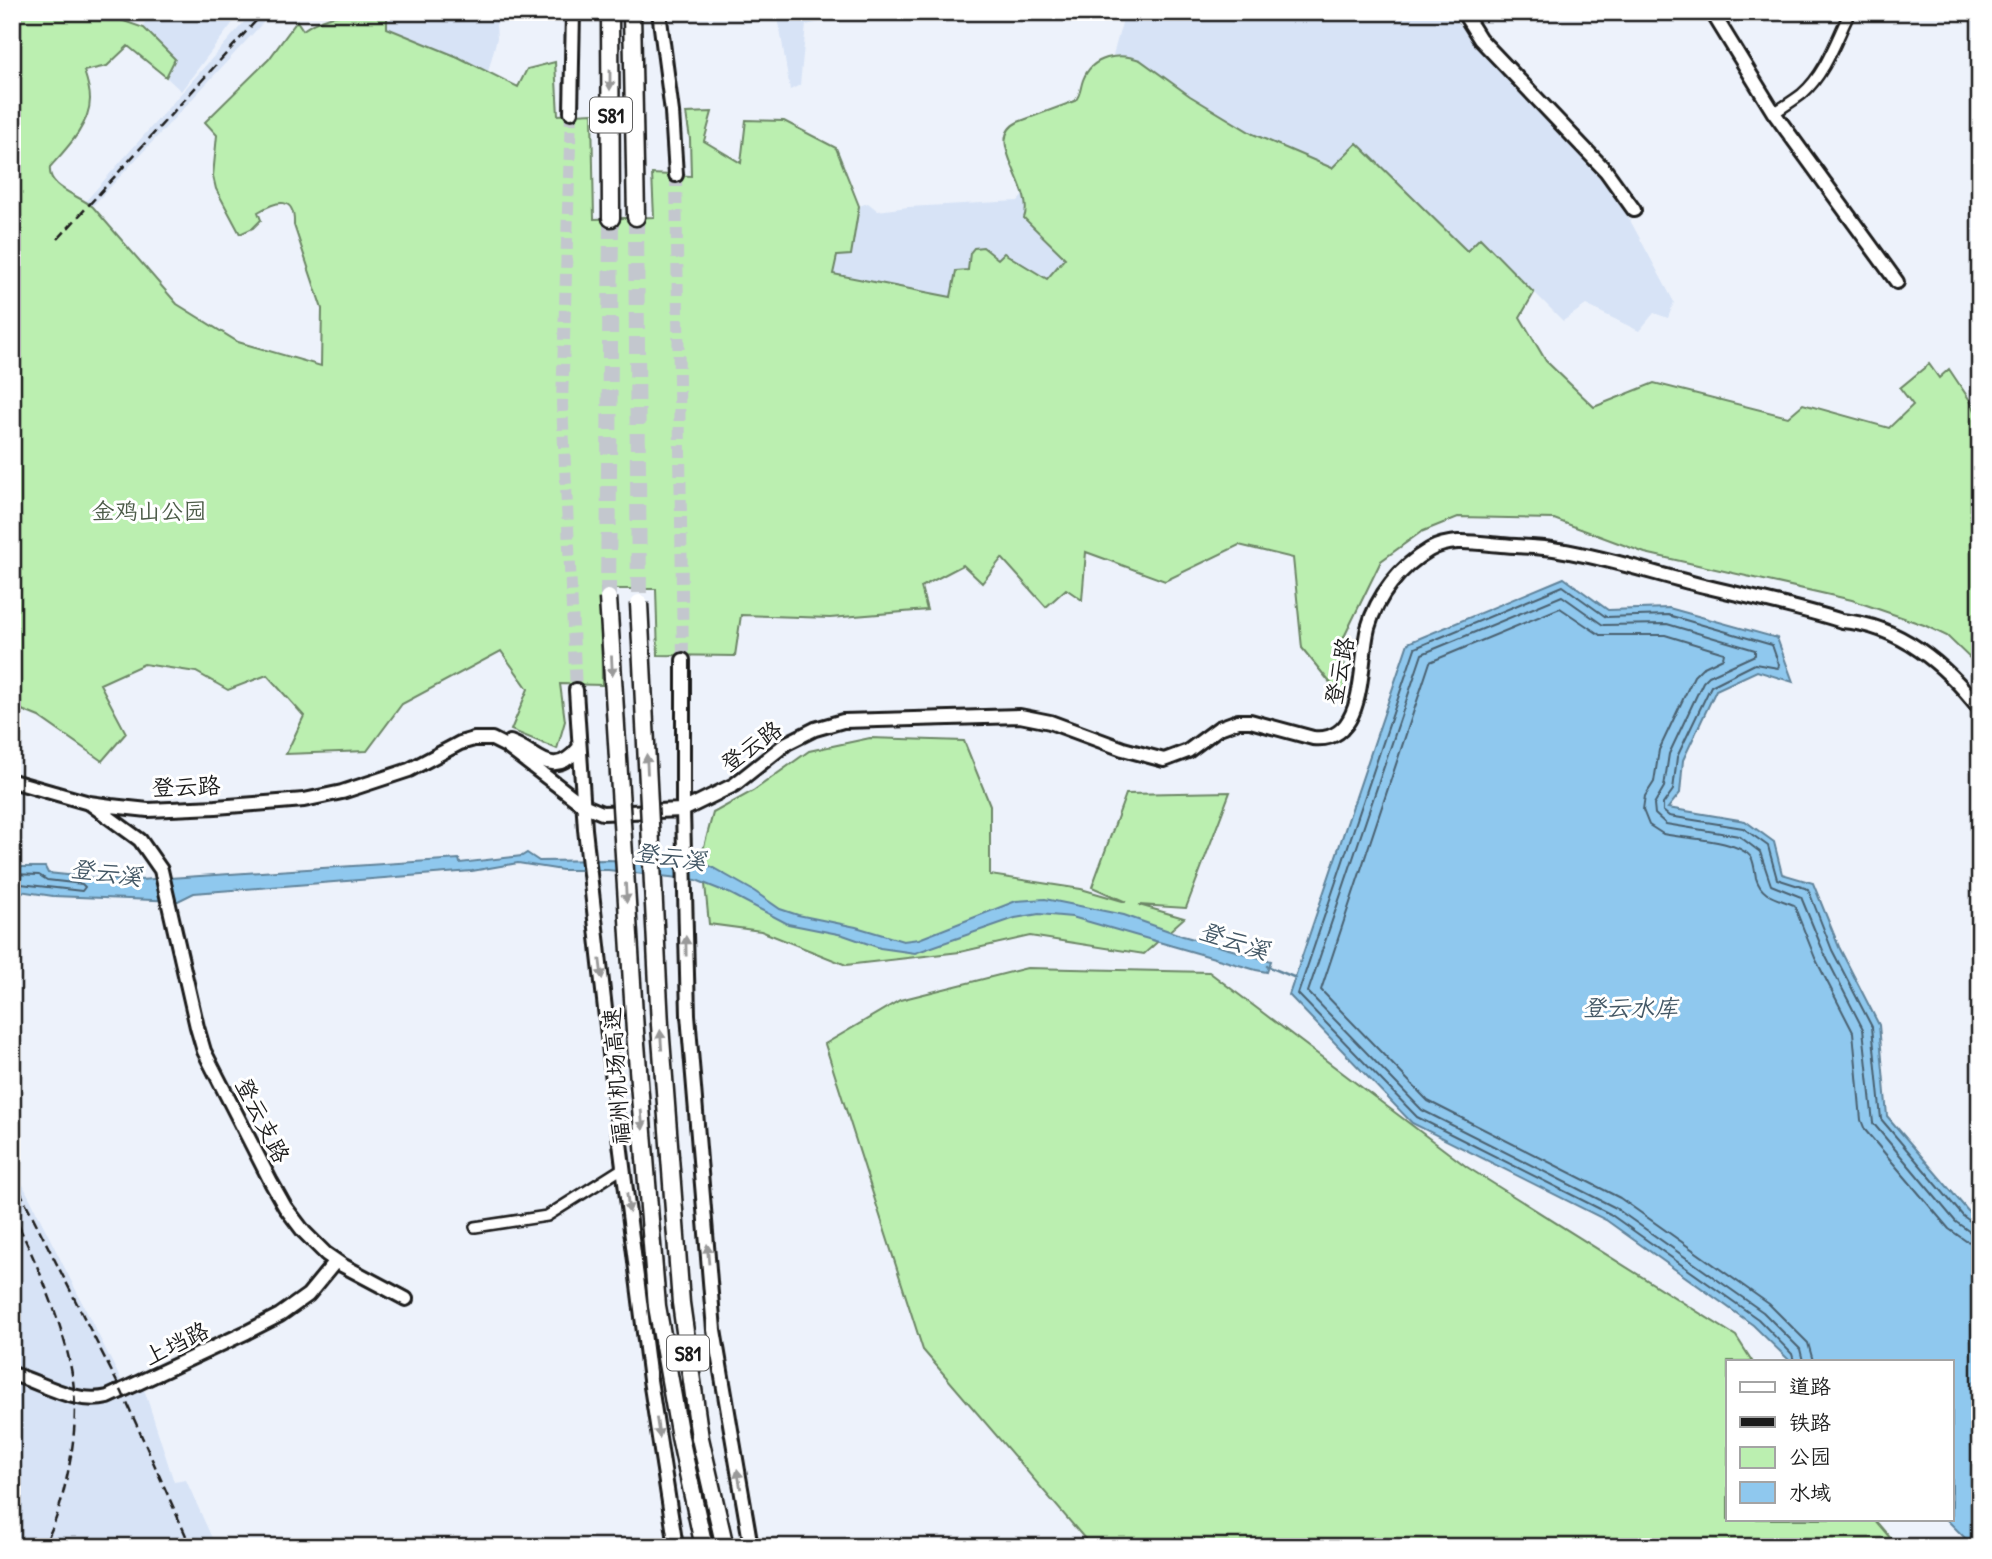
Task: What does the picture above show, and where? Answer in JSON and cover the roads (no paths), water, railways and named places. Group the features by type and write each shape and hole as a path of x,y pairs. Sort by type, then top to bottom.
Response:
{"highway":[{"name":"S81","path":"610,12 611,218"},
{"name":"S81","path":"632,12 636,217"},
{"name":"福州机场高速","path":"608,598 635,1031 657,1306 680,1437 704,1547"},
{"name":"福州机场高速","path":"639,603 660,1025 683,1317 700,1438 725,1547"}],"street":[{"path":"571,112 573,12"},
{"path":"659,12 672,112 676,175"},
{"path":"1463,12 1480,39 1606,172 1634,210"},
{"path":"1712,12 1774,113 1896,282"},
{"path":"1774,113 1802,94 1820,73 1850,12"},
{"name":"登云路","path":"12,781 89,803 160,810 316,798 410,770 467,741 492,738 583,805 602,813 683,810 734,785 787,743 815,729 843,720 1020,716 1050,722 1123,749 1164,760 1188,751 1219,728 1238,721 1250,721 1313,738 1329,736 1344,728 1354,713 1368,630 1383,596 1398,575 1416,559 1439,545 1453,542 1563,550 1842,621 1864,622 1917,648 1942,666 1980,709"},
{"path":"683,660 683,810 688,1014 714,1330 751,1547"},
{"path":"576,690 584,829 619,1135 650,1380 676,1547"},
{"path":"492,738 507,741 555,764 567,760 579,748"},
{"path":"507,741 564,784 583,805"},
{"name":"登云支路","path":"89,803 140,840 154,857 164,878 197,1027 208,1060 285,1207 314,1243 336,1261 406,1299"},
{"path":"475,1227 547,1216 623,1168"},
{"name":"上垱路","path":"12,1374 75,1397 108,1397 280,1315 308,1295 336,1261"}],"water":[{"name":"登云水库","path":"1564,578 1608,610 1669,608 1777,638 1793,682 1757,671 1716,690 1683,760 1680,793 1668,808 1745,821 1774,842 1782,874 1813,883 1839,947 1879,1025 1887,1116 1968,1211 1980,1219 1980,1547 1974,1547 1947,1520 1954,1520 1954,1360 1789,1360 1753,1325 1606,1220 1412,1123 1289,995 1408,643"},
{"path":"527,853 539,861 608,860 708,865 780,909 903,941 919,939 1016,901 1045,899 1124,915 1183,936 1271,961 1267,972 1256,970 1072,917 1039,914 1015,918 915,953 880,948 843,935 788,924 731,894 696,880 608,870 562,870 518,863 472,871 194,893 178,901 53,896 12,890 12,867 45,867 48,873 124,881 459,859 460,863 522,856"}],"waterway":[{"name":"登云溪","path":"1267,966 1296,978"}],"tunnel":[{"path":"571,112 562,404 576,690"},
{"path":"676,175 683,660"},
{"path":"636,217 639,603"},
{"path":"608,598 611,218"}],"railway":[{"path":"58,239 264,12"},
{"path":"439,12 439,20"},
{"path":"12,1176 122,1392 191,1547"},
{"path":"12,1212 55,1312 68,1354 74,1387 74,1428 69,1468 57,1515 43,1547"}],"park label":[{"name":"金鸡山公园","path":"149,510"}]}
